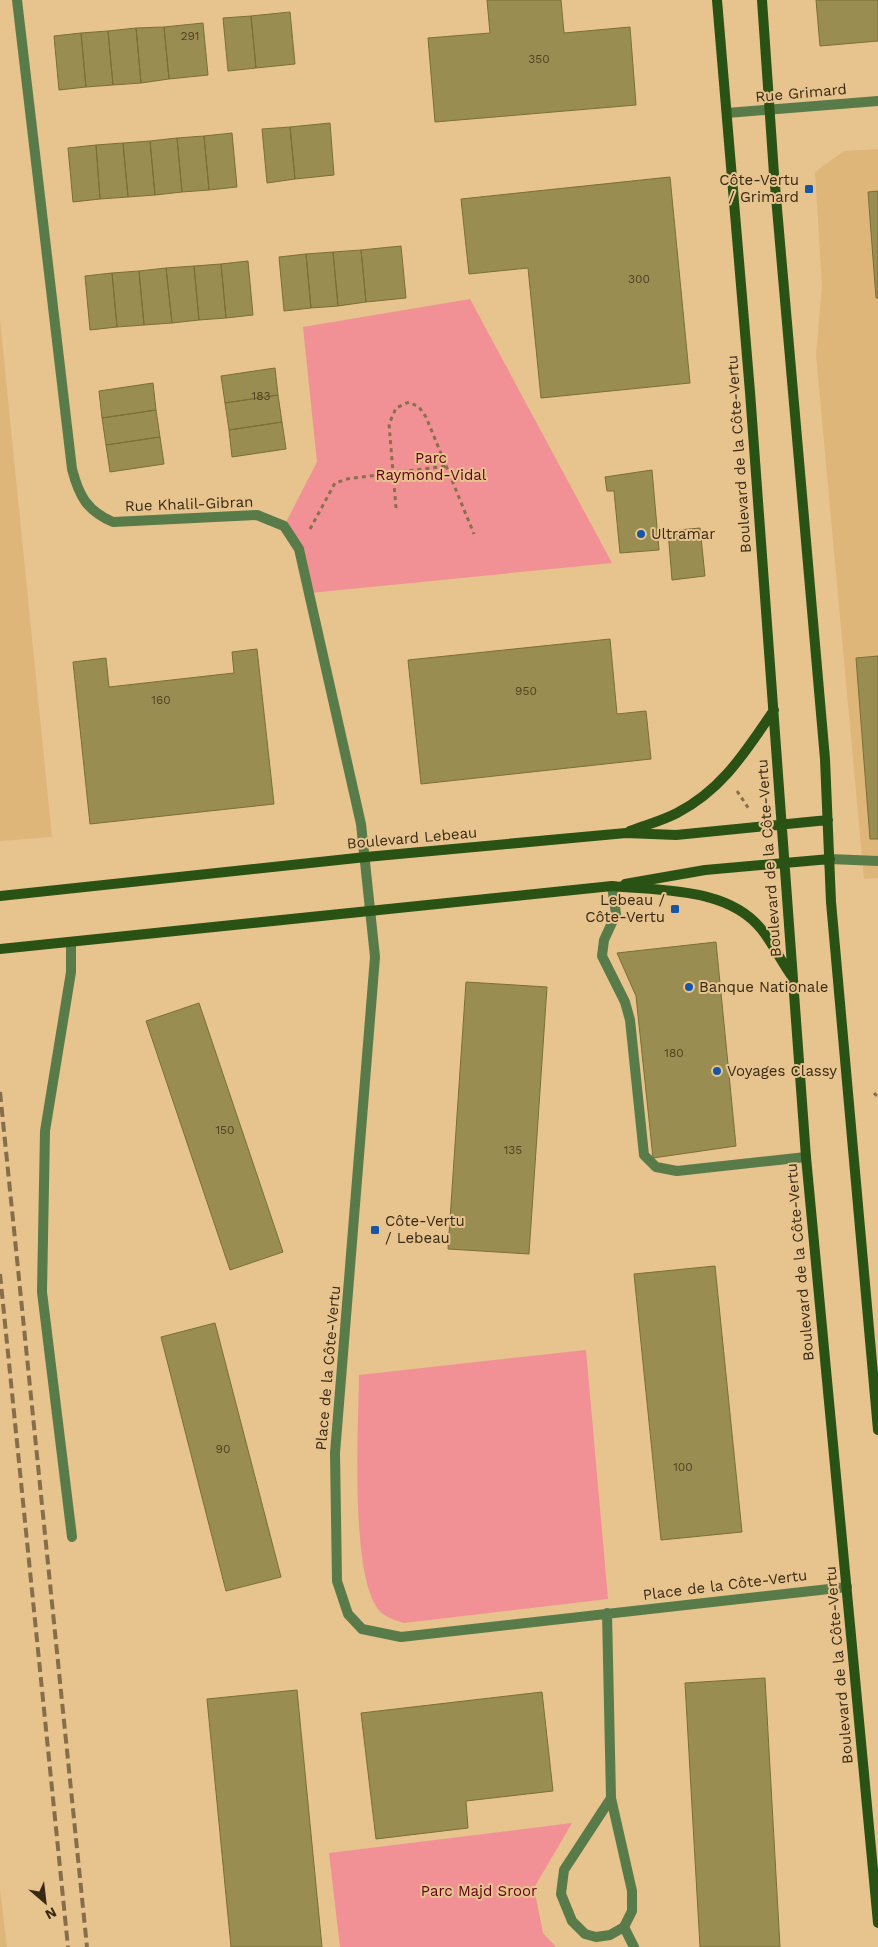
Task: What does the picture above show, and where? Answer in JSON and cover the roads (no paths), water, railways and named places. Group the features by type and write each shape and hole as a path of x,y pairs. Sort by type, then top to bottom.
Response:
{"main road":[{"name":"Boulevard de la Côte-Vertu","path":"717,0 774,710 806,1157 878,1923"},
{"path":"762,0 824,749 832,912 878,1430"},
{"path":"626,833 676,814 717,786 741,759 774,710"},
{"name":"Boulevard Lebeau","path":"0,896 366,857 626,833 676,835 828,820"},
{"path":"0,949 612,886 705,870 830,859"},
{"path":"612,886 702,896 730,905 751,919 762,930 792,976"}],"street":[{"name":"Rue Khalil-Gibran","path":"17,0 72,469 76,486 88,507 97,516 113,522 257,514 284,526 300,549 358,812 366,857"},
{"name":"Rue Grimard","path":"727,113 878,101"},
{"name":"Place de la Côte-Vertu","path":"366,857 375,957 335,1452 337,1581 348,1614 362,1629 400,1637 847,1587"},
{"path":"830,859 878,861"},
{"path":"612,886 616,914 604,940 602,956 626,1002 630,1020 644,1155 656,1168 676,1170 806,1157"},
{"path":"70,942 71,972 44,1131 42,1292 72,1537"},
{"path":"607,1613 611,1798 632,1891 632,1911 624,1927 610,1935 596,1937 585,1934 572,1921 561,1894 564,1870 611,1798"},
{"path":"624,1927 634,1947"}],"railway":[{"path":"0,1092 87,1947"},
{"path":"0,1274 68,1947"}],"place":[{"name":"Côte-Vertu / Grimard","path":"809,189"},
{"name":"Ultramar","path":"641,534"},
{"name":"Lebeau / Côte-Vertu","path":"675,909"},
{"name":"Banque Nationale","path":"689,987"},
{"name":"Voyages Classy","path":"717,1071"},
{"name":"Côte-Vertu / Lebeau","path":"375,1230"}],"park label":[{"name":"Parc Raymond-Vidal","path":"431,466"},
{"name":"Parc Majd Sroor","path":"479,1891"}]}
